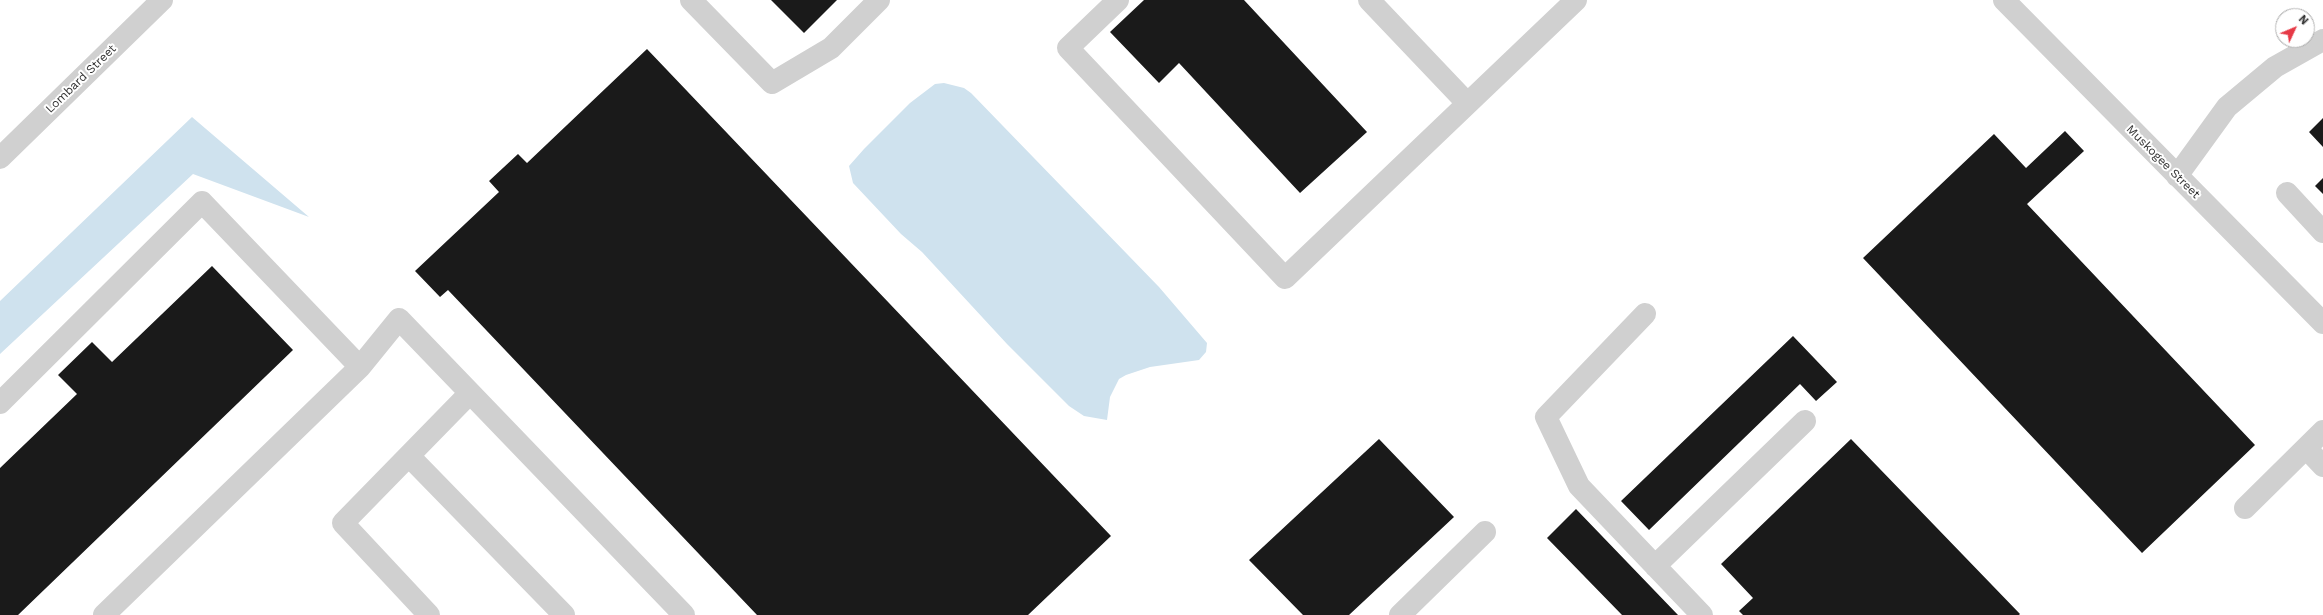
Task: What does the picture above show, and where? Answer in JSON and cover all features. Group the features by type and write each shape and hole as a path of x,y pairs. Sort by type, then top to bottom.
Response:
{"street":[{"path":"691,0 772,83 831,48 879,0"},
{"path":"1118,0 1068,48 1285,278 1576,0"},
{"path":"1369,0 1468,103"},
{"name":"Muskogee Street","path":"2004,0 2177,176 2322,319"},
{"name":"Lombard Street","path":"0,158 159,1"},
{"path":"2177,176 2227,107 2275,67 2323,40"},
{"path":"2287,193 2323,232"},
{"path":"0,403 202,202 360,367"},
{"path":"1645,314 1546,417 1579,486 1702,615"},
{"path":"104,615 360,367 399,319 684,615"},
{"path":"429,615 343,523 470,393"},
{"path":"1655,566 1806,420"},
{"path":"2245,508 2323,431"},
{"path":"2306,448 2323,466"},
{"path":"409,456 564,615"},
{"path":"1400,615 1485,532"}],"water":[{"path":"944,83 964,88 971,93 1159,287 1207,343 1206,352 1199,360 1150,367 1126,375 1119,379 1110,397 1107,420 1084,416 1069,406 1007,344 922,252 901,234 853,183 849,166 864,149 910,103 935,84"},
{"path":"192,117 309,217 193,174 0,354 0,301"}],"building":[{"path":"771,0 837,0 804,33"},
{"path":"1144,0 1244,0 1367,132 1300,193 1179,63 1159,83 1110,32"},
{"path":"647,49 1111,536 1028,615 757,615 448,290 440,297 415,271 499,192 489,181 518,154 527,163"},
{"path":"2323,118 2323,147 2309,132"},
{"path":"2065,131 2084,151 2027,204 2255,445 2142,553 1863,258 1994,134 2026,168"},
{"path":"2323,178 2323,194 2315,186"},
{"path":"212,266 293,350 18,615 0,615 0,468 77,394 58,375 92,342 112,362"},
{"path":"1793,336 1837,382 1816,401 1800,384 1649,530 1621,501"},
{"path":"1379,439 1454,517 1349,615 1303,615 1249,560"},
{"path":"1851,439 2020,614 2019,615 1743,615 1739,611 1753,598 1721,564"},
{"path":"1576,509 1678,615 1622,615 1547,538"}]}
